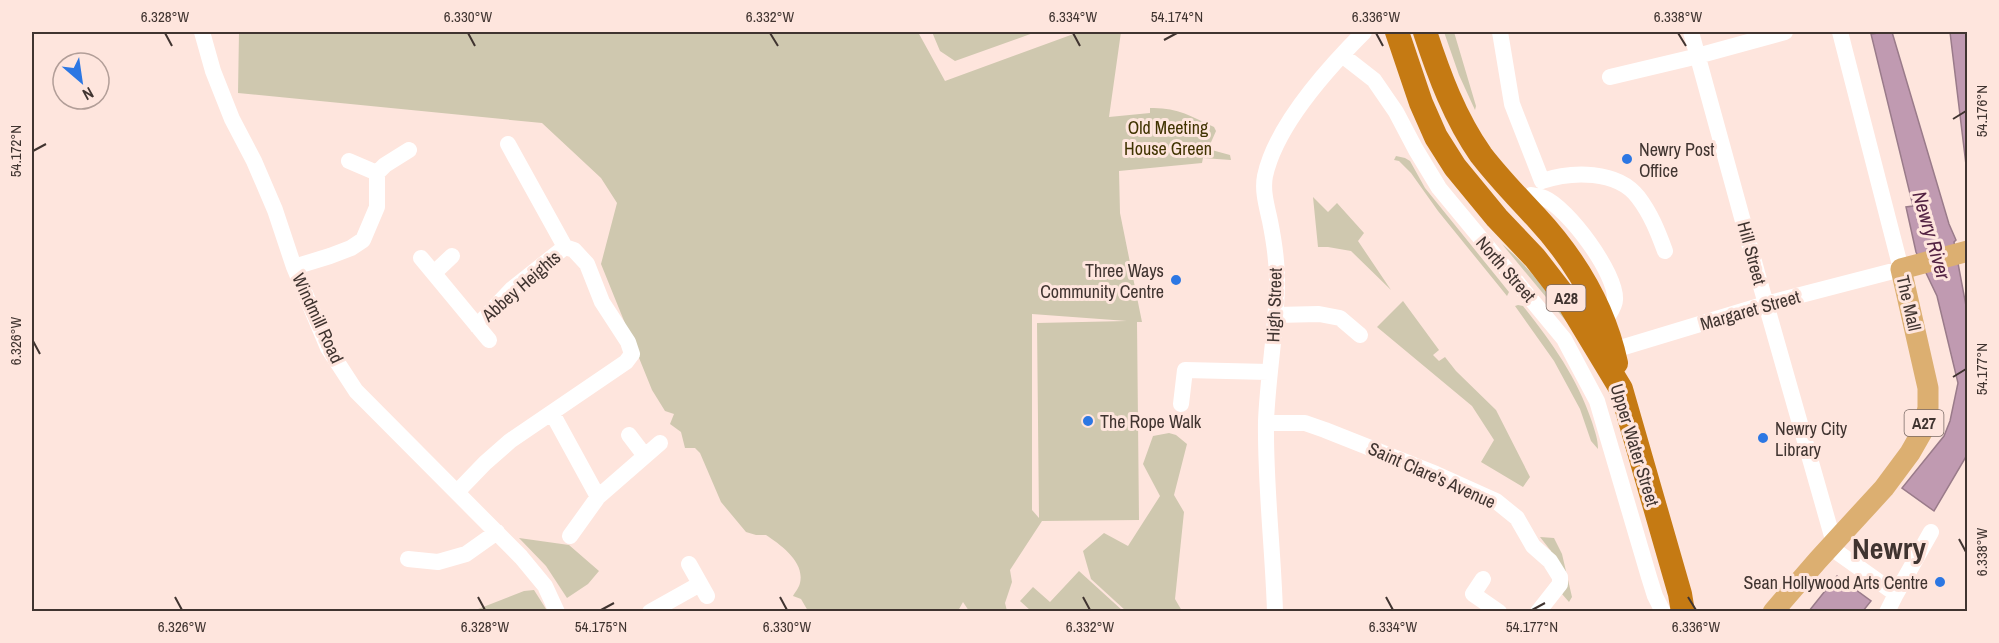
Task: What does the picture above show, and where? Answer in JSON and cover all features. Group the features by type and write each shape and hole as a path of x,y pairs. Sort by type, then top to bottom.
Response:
{"highway":[{"name":"Upper Water Street","path":"1397,32 1421,103 1436,136 1455,167 1497,218 1535,258 1607,352 1621,389 1686,606"},
{"name":"A28","path":"1425,32 1446,92 1471,140 1487,163 1525,198 1574,265 1605,321 1607,352"}],"main road":[{"path":"1909,267 1963,252"},
{"name":"The Mall","path":"1835,548 1884,488 1910,453 1922,432 1928,408 1928,388 1909,267"},
{"name":"A27","path":"1773,612 1835,548"}],"street":[{"name":"Windmill Road","path":"202,32 232,119 254,160 275,210 294,267 328,348 356,391 521,557 545,586 558,612"},
{"name":"High Street","path":"1275,612 1266,423 1276,315 1276,265 1264,192 1265,177 1286,127 1341,55 1364,32"},
{"path":"1500,32 1512,104 1542,181"},
{"name":"Hill Street","path":"1691,32 1835,548"},
{"path":"1610,77 1785,32"},
{"name":"The Mall","path":"1840,32 1909,267"},
{"name":"North Street","path":"1341,55 1374,80 1396,112 1439,188 1564,339 1597,401 1649,577 1663,612"},
{"name":"Abbey Heights","path":"457,492 484,463 510,441 626,363 632,354 628,342 602,302 587,264 574,250 566,247 508,144"},
{"path":"294,267 351,248 363,240 376,207 378,173 409,150"},
{"path":"349,161 378,173"},
{"path":"1497,218 1525,198 1542,181 1584,174 1608,178 1626,186 1637,196 1653,220 1665,252"},
{"name":"Abbey Heights","path":"477,326 512,289 566,247"},
{"path":"434,273 452,256"},
{"name":"Abbey Heights","path":"421,258 489,340"},
{"name":"Margaret Street","path":"1607,352 1766,304 1909,267"},
{"path":"1276,315 1319,314 1340,318 1360,335"},
{"path":"1181,404 1185,370 1269,372"},
{"path":"552,413 598,498"},
{"name":"Saint Clare's Avenue","path":"1266,423 1305,423 1436,474 1496,501 1517,518 1533,546 1550,561 1560,577 1560,584 1538,612"},
{"path":"629,435 645,456"},
{"path":"570,536 598,498 660,443"},
{"path":"408,559 438,562 466,554 497,532"},
{"path":"1887,612 1890,589 1931,532"},
{"path":"1835,548 1890,589"},
{"path":"650,612 703,590 689,564"},
{"path":"1483,579 1473,594 1499,612"}],"green space":[{"name":"Old Meeting House Green","path":"239,32 918,32 945,81 1079,32 1121,32 1109,117 1150,113 1150,108 1183,113 1214,127 1216,131 1208,149 1230,155 1231,160 1203,158 1202,163 1119,171 1120,213 1142,322 1137,322 1139,520 1042,521 1010,570 1012,582 1005,603 1007,611 969,611 963,602 958,611 808,611 801,599 793,596 801,575 795,561 785,549 766,535 746,532 721,502 700,453 695,448 685,448 681,432 670,424 674,414 665,411 652,390 601,264 617,203 601,178 542,123 238,93","holes":["1032,314 1127,321 1037,323 1039,518 1032,510"]},
{"path":"932,32 1036,32 955,61 940,51"},
{"path":"1444,32 1454,32 1476,106 1475,110 1459,75"},
{"path":"1396,156 1410,161 1425,188 1509,292 1507,296 1438,211 1411,173 1399,161 1394,160"},
{"path":"1313,197 1328,212 1337,203 1364,233 1358,241 1391,290 1351,251 1318,247"},
{"path":"1502,244 1532,274 1575,332"},
{"path":"1403,301 1439,350 1433,355 1439,361 1445,357 1496,410 1530,477 1523,487 1481,462 1494,440 1472,406 1377,327"},
{"path":"1515,306 1523,306 1534,320 1571,375 1592,422 1598,449 1591,441 1580,409 1554,361"},
{"path":"1169,433 1176,435 1187,444 1174,495 1184,512 1175,599 1182,611 1126,611 1091,579 1083,551 1104,533 1128,546 1160,496 1143,464 1153,436"},
{"path":"1540,537 1554,538 1562,554 1572,597 1569,602 1562,594 1567,585 1551,551"},
{"path":"519,538 569,545 599,571 588,584 567,598 546,566"},
{"path":"1079,571 1123,611 1031,611 1020,601 1033,587 1050,602"},
{"path":"534,590 546,609 545,611 473,611 524,591"}],"water":[{"name":"Newry River","path":"1892,32 1949,224 1956,240 1954,242 1967,311 1967,455 1934,511 1902,488 1944,436 1950,421 1958,383 1937,296 1916,252 1906,207 1913,206 1871,34"},
{"path":"1950,32 1967,32 1967,173"},
{"path":"1837,576 1871,601 1863,611 1809,611"}],"place":[{"name":"Newry Post Office","path":"1627,159"},
{"name":"Three Ways Community Centre","path":"1176,280"},
{"name":"The Rope Walk","path":"1088,421"},
{"name":"Newry City Library","path":"1763,438"},
{"name":"Sean Hollywood Arts Centre","path":"1940,582"}],"district":[{"name":"Newry","path":"1889,548"}]}
